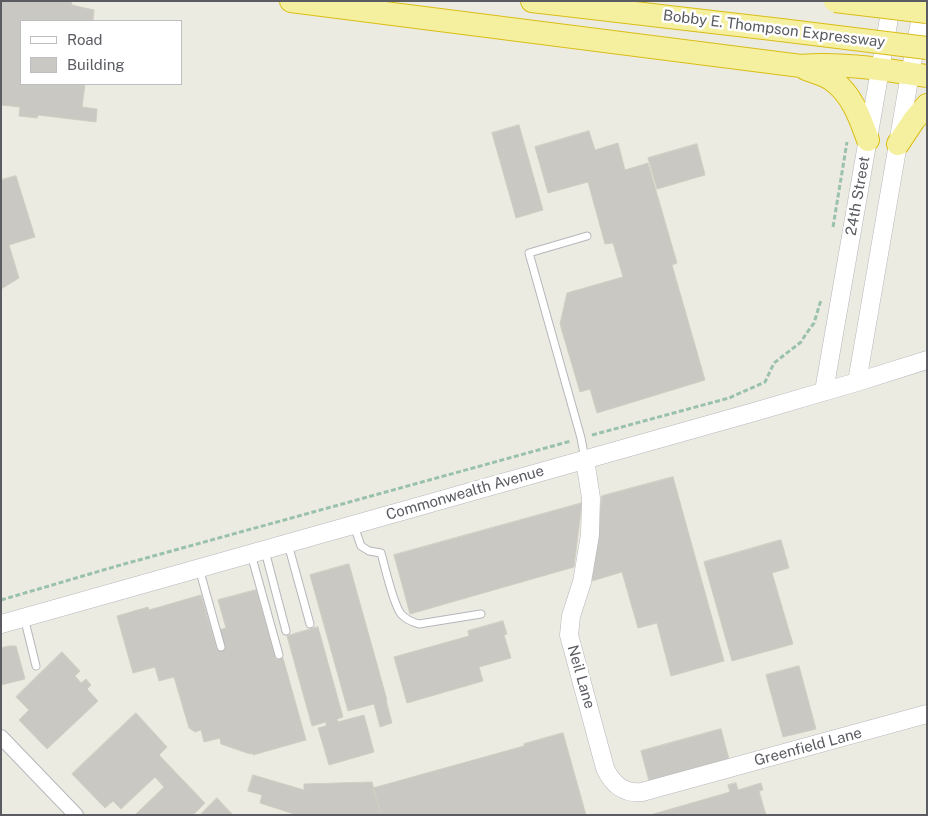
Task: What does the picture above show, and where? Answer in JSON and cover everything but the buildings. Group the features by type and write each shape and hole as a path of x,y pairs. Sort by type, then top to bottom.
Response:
{"highway":[{"path":"291,1 801,66 818,64 918,75"},
{"name":"Bobby E. Thompson Expressway","path":"532,1 927,48"},
{"path":"835,1 927,12"},
{"path":"801,66 832,80 846,94 856,107 868,140"},
{"path":"898,144 927,105"}],"street":[{"name":"24th Street","path":"824,391 892,1"},
{"name":"24th Street","path":"858,382 898,144 918,75 924,1"},
{"name":"Commonwealth Avenue","path":"1,624 585,460 858,382 927,360"},
{"name":"Neil Lane","path":"585,460 591,498 590,535 582,582 572,616 569,635 606,768 610,779 618,786 635,793 689,779"},
{"name":"Greenfield Lane","path":"689,779 927,714"},
{"path":"1,737 76,815"}],"lane":[{"path":"585,460 581,438 529,253 587,236"},
{"path":"353,525 361,546 368,551 381,553 400,613 408,621 418,624 481,614"},
{"path":"288,543 310,624"},
{"path":"258,551 286,630"},
{"path":"258,551 279,655"},
{"path":"198,568 221,647"},
{"path":"24,617 36,666"}],"path":[{"path":"1,600 117,566"}]}
